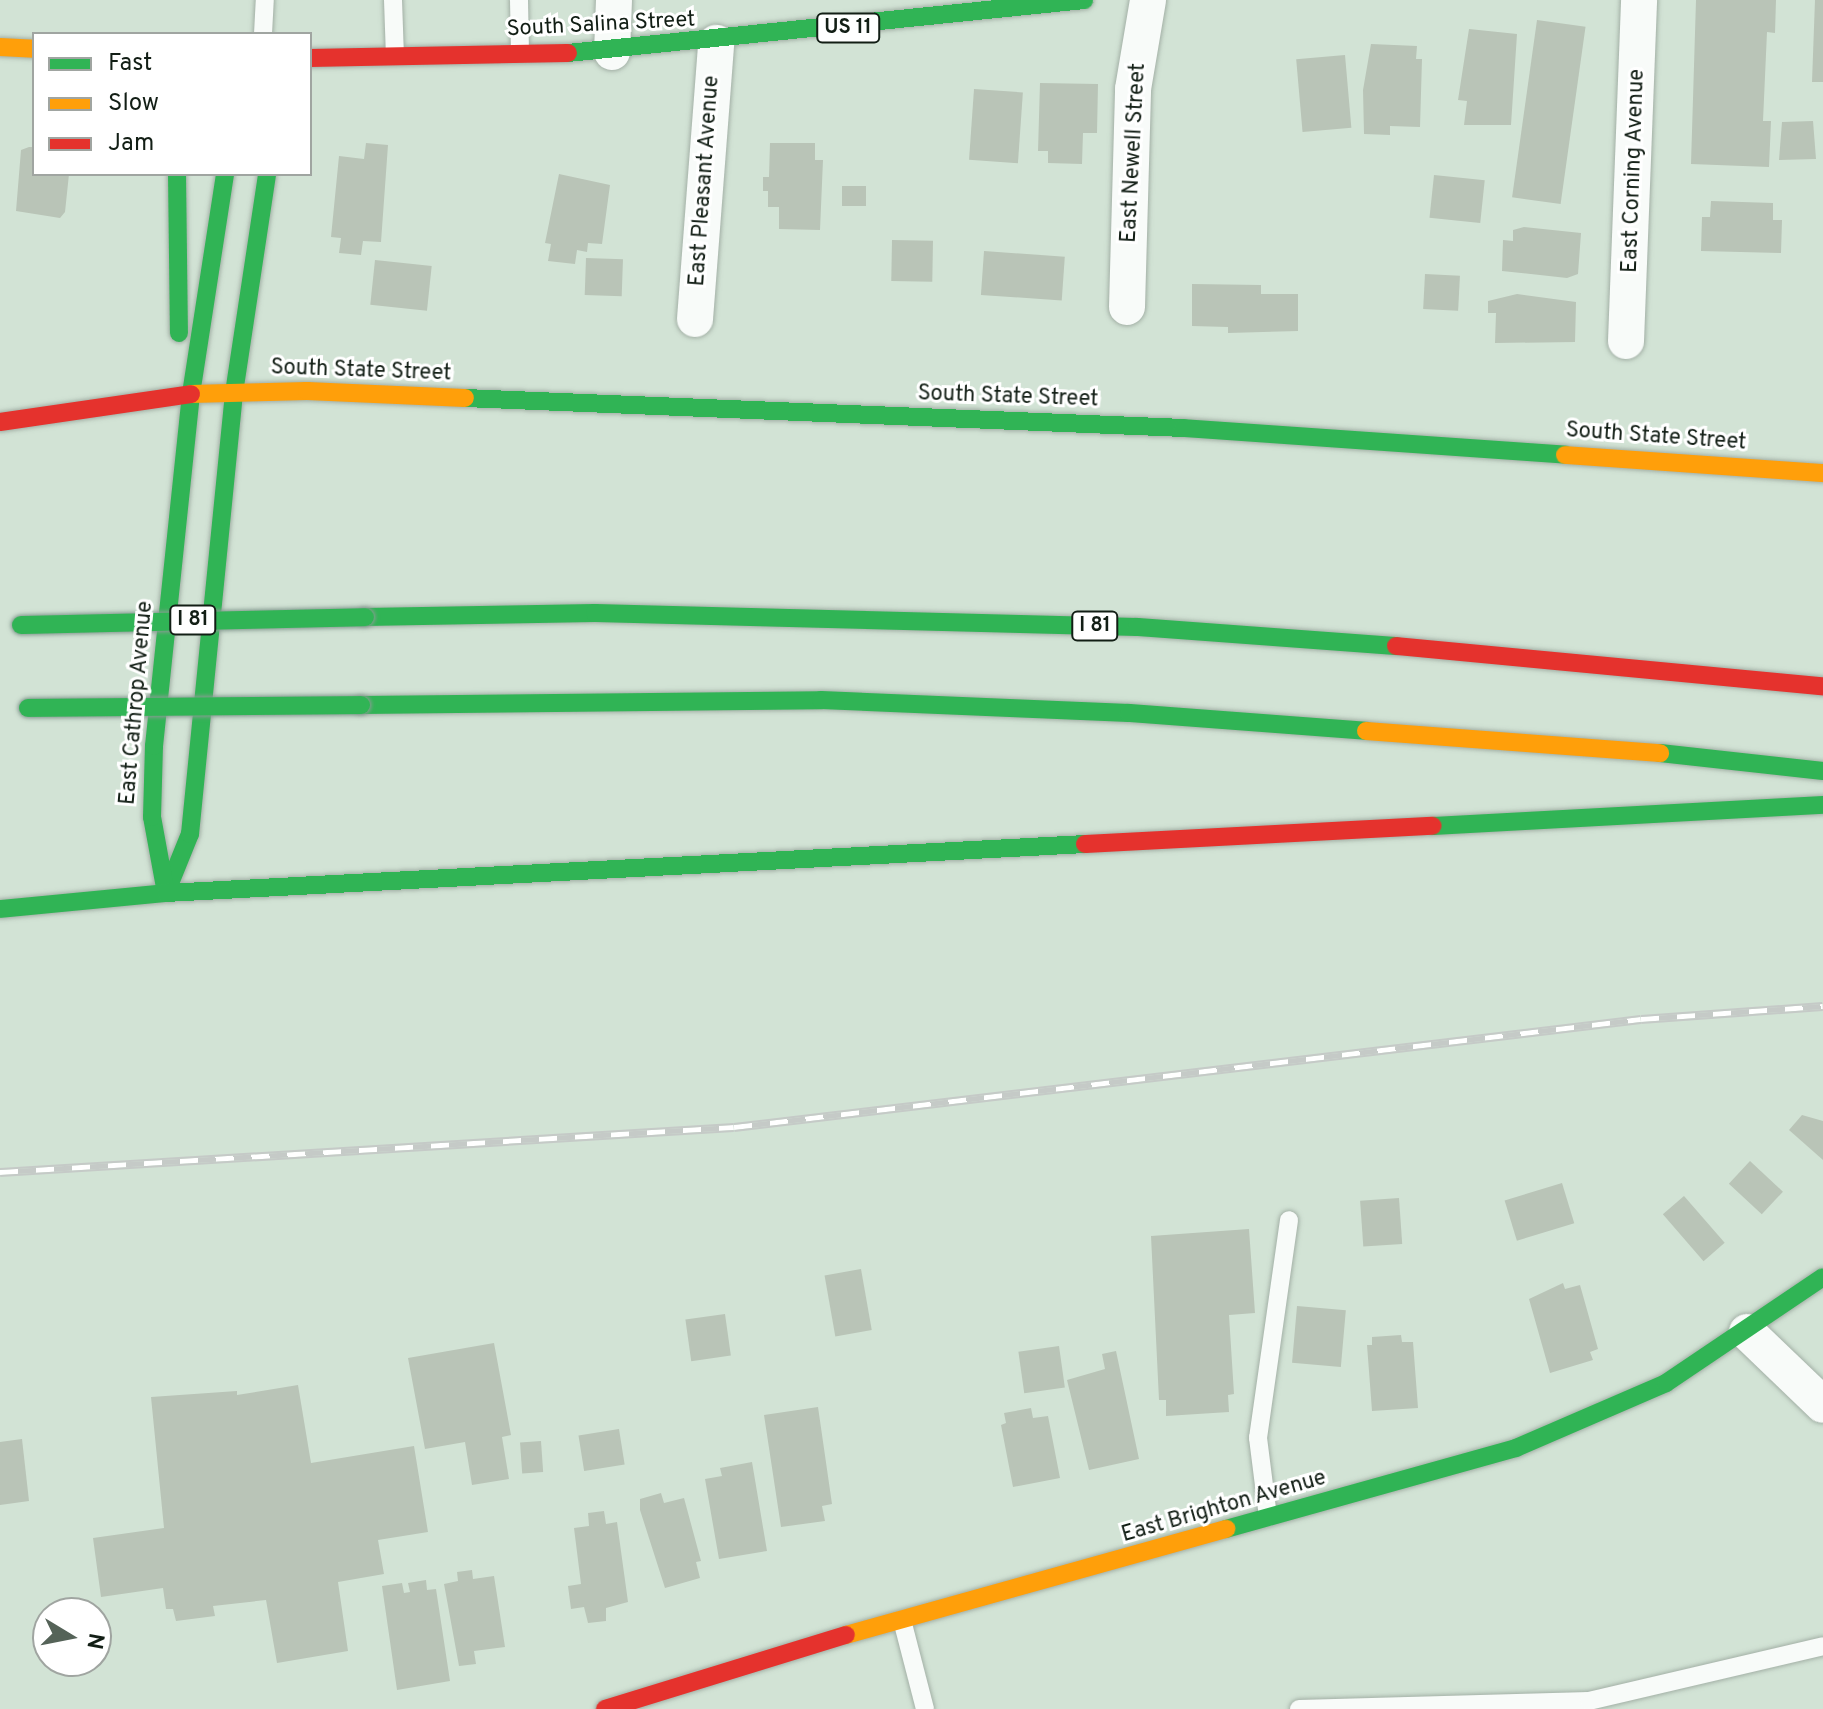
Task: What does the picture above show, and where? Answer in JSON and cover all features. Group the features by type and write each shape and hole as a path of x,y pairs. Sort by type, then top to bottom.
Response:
{"main road":[{"name":"South Salina Street","path":"312,58 612,52 716,43 1084,0"},
{"path":"0,47 32,49"},
{"path":"177,176 177,328 191,394"},
{"name":"East Cathrop Avenue","path":"166,893 152,817 154,746 191,394 225,176"},
{"path":"166,893 190,834 234,393 267,176"},
{"name":"South State Street","path":"0,422 191,394 307,391 1183,428 1823,473"},
{"name":"I 81","path":"0,626 595,613 1137,627 1608,662 1823,686"},
{"path":"21,709 821,700 1129,713 1660,753 1823,771"},
{"path":"0,909 166,893 1823,805"},
{"name":"East Brighton Avenue","path":"605,1709 902,1620 1516,1448 1666,1383 1747,1332 1823,1277"}],"street":[{"path":"612,52 614,0"},
{"name":"East Newell Street","path":"1127,307 1133,89 1148,0"},
{"name":"East Corning Avenue","path":"1626,341 1639,0"},
{"name":"East Pleasant Avenue","path":"695,319 716,43"},
{"path":"1747,1332 1823,1405"}],"lane":[{"path":"263,32 265,0"},
{"path":"393,0 395,56"},
{"path":"519,0 520,54"},
{"path":"1269,1519 1258,1438 1289,1220"},
{"path":"902,1620 925,1709"},
{"path":"1299,1709 1589,1701 1823,1646"}],"building":[{"path":"1696,0 1776,0 1775,33 1767,32 1763,121 1771,121 1769,167 1691,164"},
{"path":"1815,0 1823,0 1823,82 1812,82"},
{"path":"1537,20 1586,27 1561,204 1512,197"},
{"path":"1469,29 1517,34 1511,125 1464,125 1467,101 1458,100"},
{"path":"1371,44 1417,46 1416,59 1422,59 1420,127 1390,126 1390,135 1364,134 1363,90"},
{"path":"1345,55 1351,128 1303,132 1296,59"},
{"path":"1040,83 1098,84 1097,133 1083,133 1082,164 1048,163 1048,151 1038,151"},
{"path":"974,89 1023,92 1018,163 969,160"},
{"path":"1813,121 1816,159 1779,160 1782,122"},
{"path":"366,143 388,145 381,242 363,241 361,255 339,253 341,238 331,237 339,156 364,159"},
{"path":"770,143 815,143 815,160 823,160 820,230 779,229 779,207 768,207 768,191 763,191 763,177 769,177"},
{"path":"32,147 32,176 69,176 65,212 60,218 16,211 21,150"},
{"path":"559,174 610,185 602,244 588,243 587,252 577,250 575,264 548,261 551,244 545,243"},
{"path":"1434,175 1485,180 1480,223 1430,218"},
{"path":"842,186 866,186 866,206 842,206"},
{"path":"1711,201 1773,203 1773,220 1782,220 1781,253 1701,251 1702,217 1710,217"},
{"path":"1524,227 1581,233 1578,274 1567,278 1502,271 1503,240 1513,241 1513,230"},
{"path":"892,240 933,241 932,282 891,281"},
{"path":"984,251 1065,257 1062,301 981,295"},
{"path":"586,258 623,259 622,296 585,295"},
{"path":"375,260 432,266 427,311 370,305"},
{"path":"1425,274 1460,276 1458,311 1423,309"},
{"path":"1192,284 1261,285 1261,294 1298,294 1298,331 1228,333 1228,327 1192,326"},
{"path":"1517,294 1576,302 1575,342 1495,343 1496,313 1488,313 1488,301"},
{"path":"1802,1115 1823,1121 1823,1160 1789,1130"},
{"path":"1750,1161 1783,1192 1762,1214 1729,1184"},
{"path":"1562,1183 1574,1223 1517,1241 1505,1201"},
{"path":"1684,1196 1725,1243 1704,1261 1663,1214"},
{"path":"1399,1198 1402,1244 1363,1247 1360,1201"},
{"path":"1249,1229 1255,1313 1229,1315 1234,1394 1228,1395 1229,1412 1166,1416 1166,1400 1159,1400 1151,1236"},
{"path":"861,1269 872,1330 835,1336 825,1275"},
{"path":"1563,1283 1565,1289 1580,1285 1598,1349 1590,1352 1593,1360 1550,1373 1529,1299"},
{"path":"1297,1306 1346,1310 1341,1367 1292,1363"},
{"path":"725,1314 731,1356 691,1361 685,1320"},
{"path":"1401,1335 1402,1342 1413,1342 1418,1408 1372,1411 1367,1345 1372,1345 1372,1337"},
{"path":"494,1343 511,1435 502,1437 509,1479 472,1485 465,1442 425,1449 408,1358"},
{"path":"1059,1346 1065,1388 1024,1393 1018,1352"},
{"path":"1116,1351 1139,1459 1089,1470 1067,1380 1105,1369 1102,1354"},
{"path":"298,1385 311,1463 414,1446 428,1532 378,1540 384,1574 338,1582 348,1651 277,1663 266,1600 213,1606 215,1616 176,1621 173,1609 166,1609 163,1588 101,1597 93,1538 164,1528 151,1397 237,1391 237,1395"},
{"path":"818,1407 832,1504 822,1506 825,1521 781,1527 764,1415"},
{"path":"1031,1408 1033,1418 1048,1416 1060,1478 1013,1487 1001,1425 1006,1423 1004,1413"},
{"path":"619,1429 625,1465 584,1471 579,1435"},
{"path":"22,1439 29,1501 0,1505 0,1442"},
{"path":"541,1441 543,1472 522,1473 520,1442"},
{"path":"752,1462 767,1551 719,1559 705,1479 722,1476 720,1468"},
{"path":"661,1493 664,1503 684,1498 701,1561 696,1562 700,1578 665,1588 640,1510 640,1499"},
{"path":"604,1511 606,1524 617,1522 628,1602 606,1608 606,1621 588,1623 584,1607 571,1609 568,1586 581,1584 574,1528 589,1526 588,1513"},
{"path":"472,1570 473,1579 494,1576 505,1647 474,1651 476,1664 459,1666 444,1584 458,1581 457,1572"},
{"path":"426,1580 427,1590 436,1589 450,1681 397,1690 382,1586 402,1583 404,1593 410,1592 408,1583"}],"railway":[{"path":"0,1172 734,1127 1641,1019 1823,1006"}],"traffic: fast":[{"path":"568,53 1084,0"},
{"path":"177,176 179,333"},
{"path":"166,893 152,817 154,746 191,394 225,176"},
{"path":"166,893 190,834 234,393 267,176"},
{"path":"465,398 1183,428 1565,455"},
{"path":"365,617 595,613 1137,627 1396,646"},
{"path":"21,625 365,617"},
{"path":"361,705 821,700 1129,713 1366,731"},
{"path":"28,708 361,705"},
{"path":"1660,753 1823,771"},
{"path":"1433,826 1823,805"},
{"path":"0,909 166,893 1085,844"},
{"path":"1226,1529 1516,1448 1666,1383 1823,1277"}],"traffic: slow":[{"path":"0,47 32,49"},
{"path":"191,394 307,391 465,398"},
{"path":"1565,455 1823,473"},
{"path":"1366,731 1660,753"},
{"path":"846,1635 1226,1529"}],"traffic: jam":[{"path":"312,58 568,53"},
{"path":"0,422 191,394"},
{"path":"1396,646 1823,686"},
{"path":"1085,844 1433,826"},
{"path":"605,1709 846,1635"}]}
